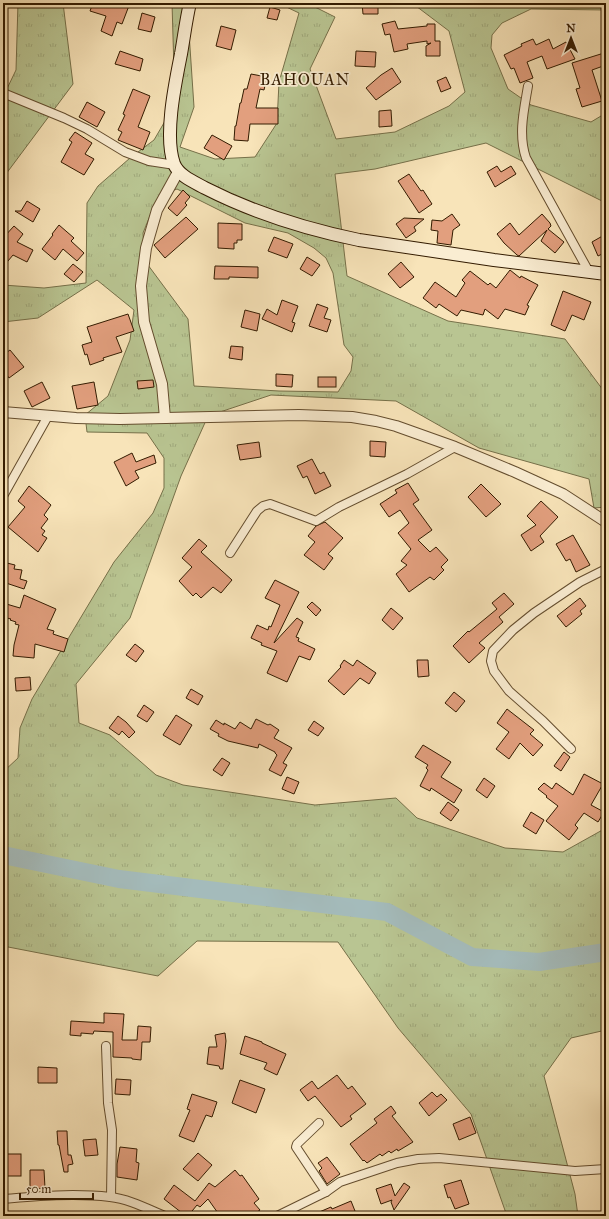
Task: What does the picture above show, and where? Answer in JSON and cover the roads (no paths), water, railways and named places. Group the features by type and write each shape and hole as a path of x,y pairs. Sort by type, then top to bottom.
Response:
{"main road":[{"path":"190,3 175,84 170,129 171,148 176,169 196,183 228,200 276,219 316,231 385,244 606,274"}],"street":[{"path":"528,86 522,120 522,148 526,158 589,272"},
{"path":"3,93 64,118 125,152 176,169 157,210 146,248 141,286 144,322 162,384 165,418"},
{"path":"3,412 76,418 120,419 299,415 352,418 396,426 455,447 515,472 563,494 606,522"},
{"path":"3,496 48,416"},
{"path":"230,553 257,511 263,506 270,504 316,521 339,507 407,474 455,447"},
{"path":"572,749 509,691 494,671 491,661 493,651 513,630 529,617 580,582 606,569"},
{"path":"106,1046 108,1103 112,1130 111,1197"},
{"path":"319,1123 297,1144 296,1147 326,1192"},
{"path":"277,1216 326,1192 340,1182 397,1163 418,1159 439,1158 575,1170 606,1169"},
{"path":"3,1199 67,1196 111,1197 144,1207 165,1216"},
{"path":"3,1202 15,1198"}],"waterway":[{"path":"3,855 119,879 387,912 472,957 539,962 606,952"}],"district":[{"name":"BAHOUAN","path":"305,79"}]}
